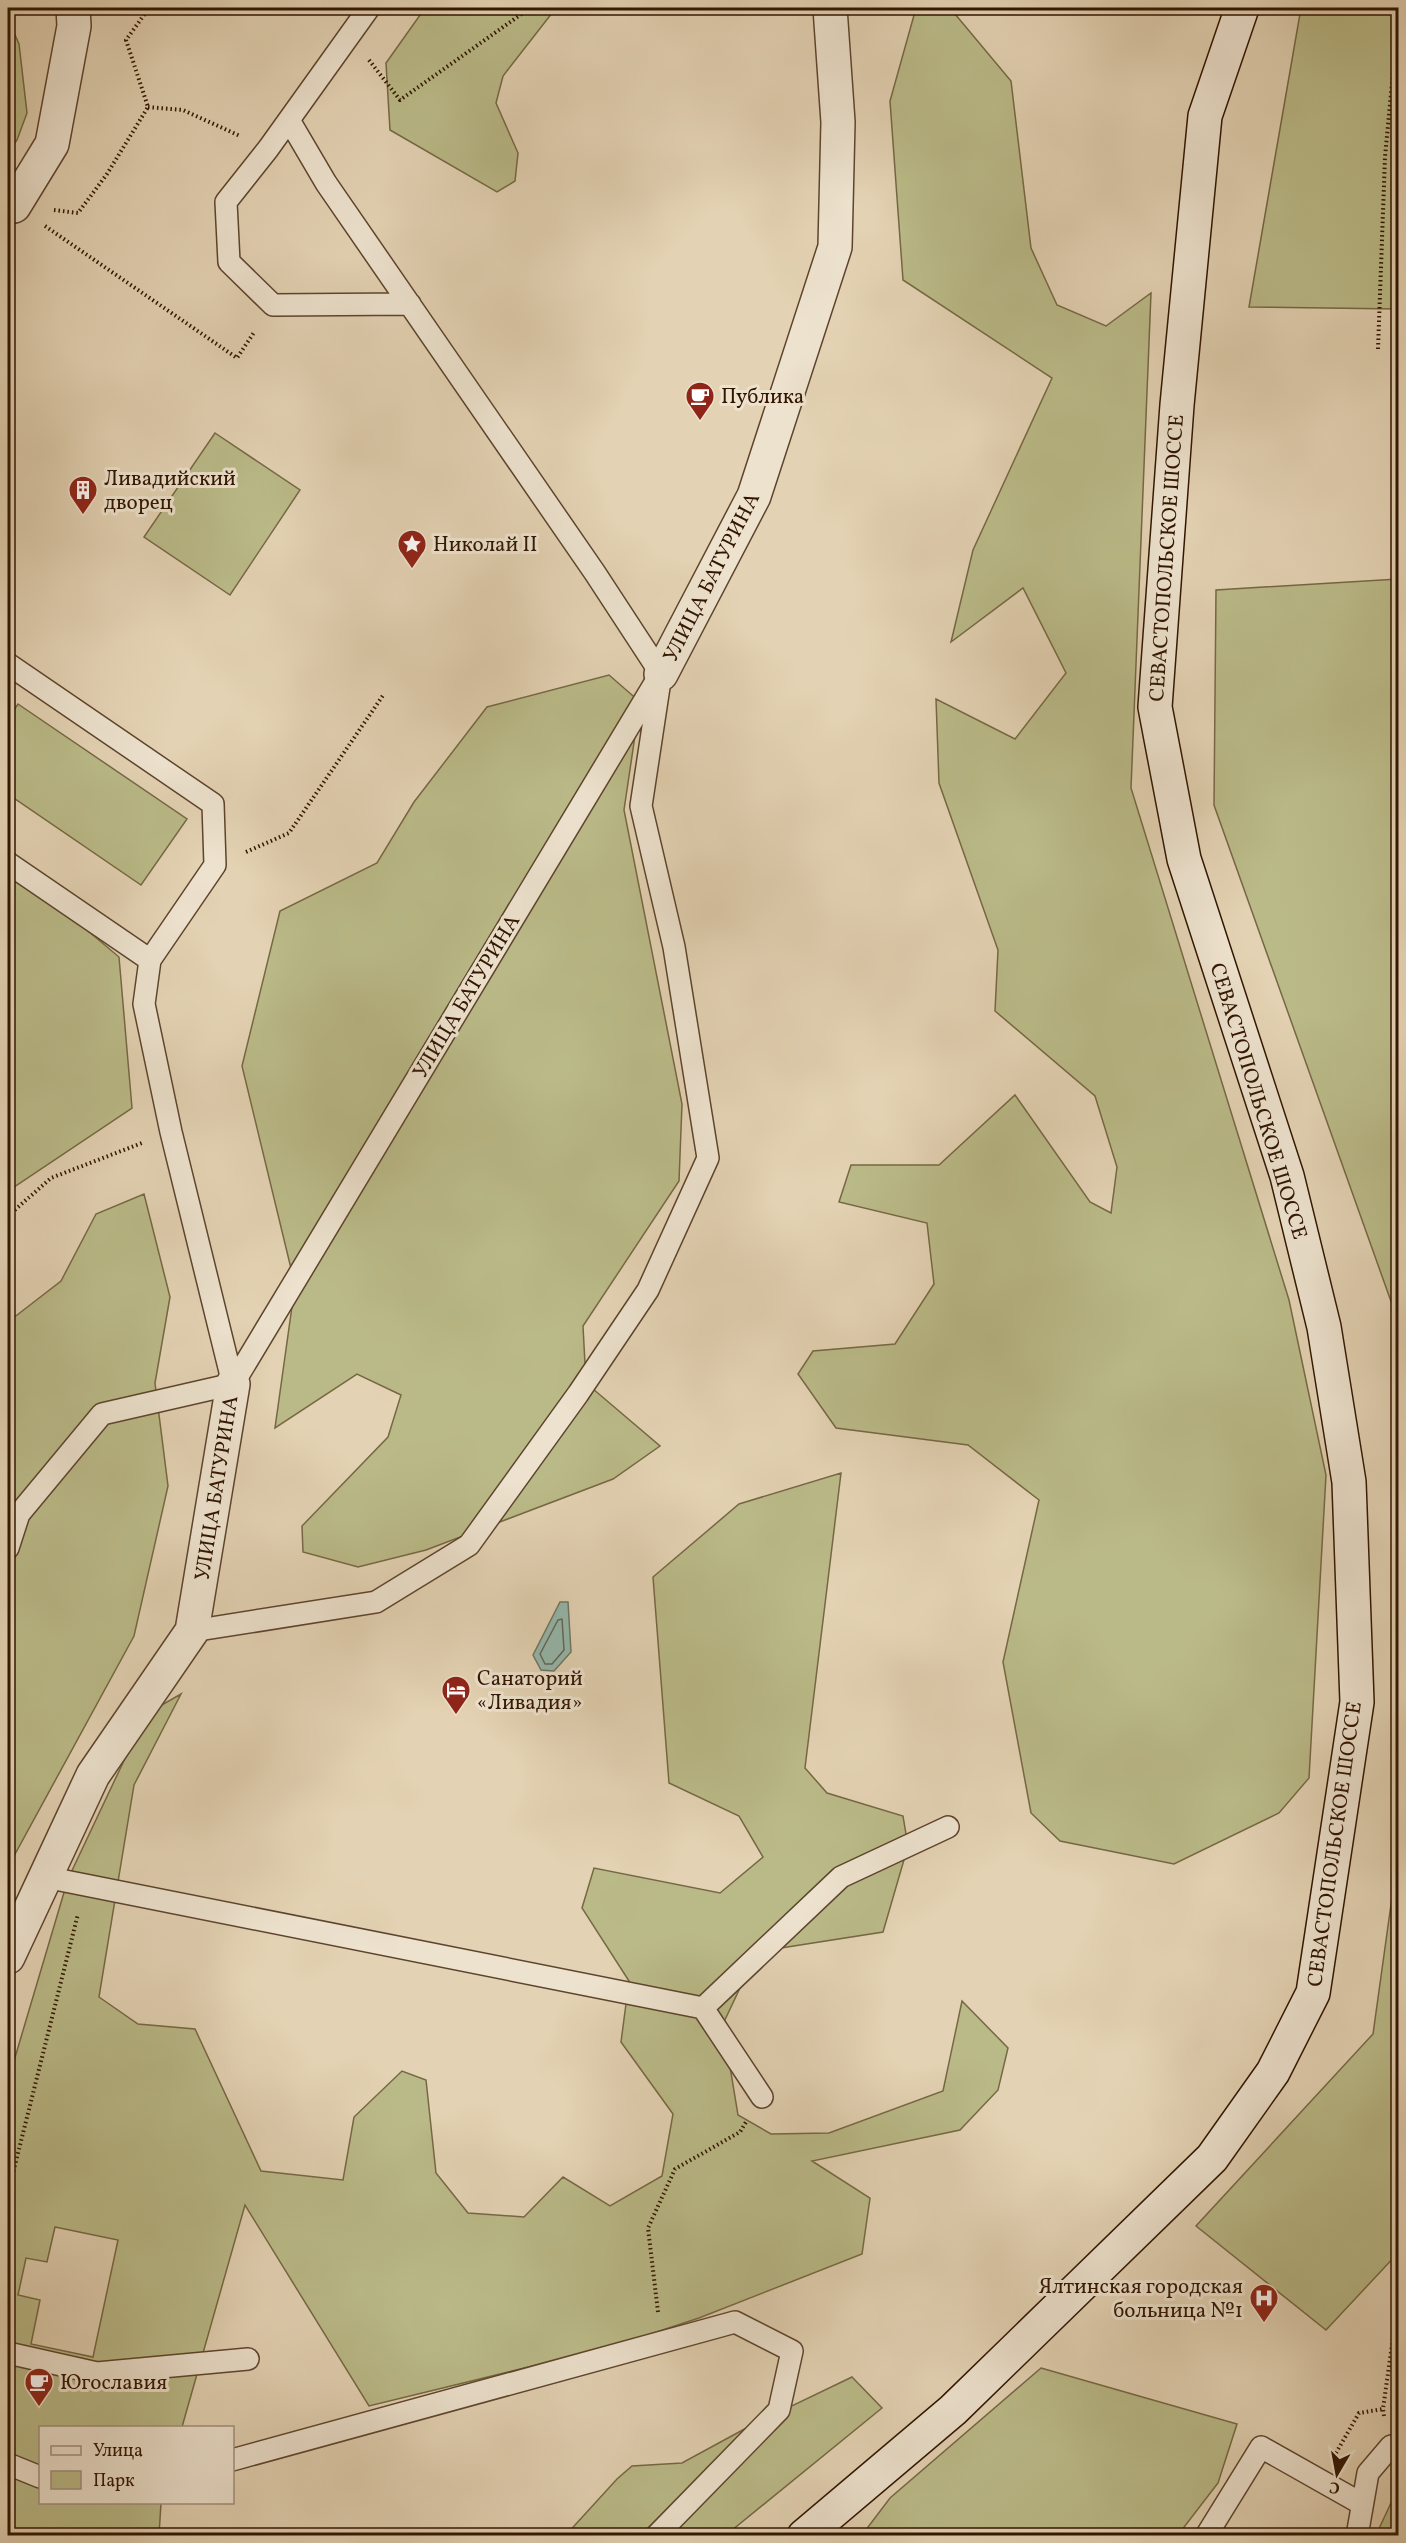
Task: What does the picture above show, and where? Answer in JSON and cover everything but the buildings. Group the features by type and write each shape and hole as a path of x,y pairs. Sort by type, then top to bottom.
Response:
{"main road":[{"path":"14,206 52,144 74,26 73,8"},
{"name":"УЛИЦА БАТУРИНА","path":"661,674 754,496 835,247 838,122 830,8"},
{"name":"СЕВАСТОПОЛЬСКОЕ ШОССЕ","path":"804,2535 953,2410 1212,2158 1273,2072 1313,1993 1357,1702 1349,1482 1324,1328 1287,1176 1184,859 1155,707 1177,405 1205,116 1242,8"},
{"name":"УЛИЦА БАТУРИНА","path":"8,1957 93,1775 192,1631 233,1384"}],"lane":[{"path":"369,8 268,149 226,202 229,262 273,305 410,304"},
{"path":"192,1631 376,1602 469,1545 578,1394 648,1290 708,1158 674,947 641,806 661,674 326,183 289,120"},
{"path":"8,664 213,804 215,865 150,960 144,1004 171,1132 233,1384 102,1414 19,1514 8,1548"},
{"name":"УЛИЦА БАТУРИНА","path":"233,1384 661,674"},
{"path":"8,863 150,960"},
{"path":"703,2008 841,1877 948,1827"},
{"path":"45,1877 703,2008 762,2097"},
{"path":"234,2459 735,2322 792,2351 779,2410 656,2535"},
{"path":"8,2353 97,2373 248,2359"},
{"path":"1206,2535 1262,2447 1362,2504"},
{"path":"1357,2535 1368,2473 1395,2448"},
{"path":"8,2464 39,2477"}],"path":[{"path":"14,206 78,213 107,174 148,107 126,40 149,8"},
{"path":"369,60 400,100 530,8"},
{"path":"1378,349 1385,157 1398,20"},
{"path":"148,107 183,110 268,149"},
{"path":"14,206 237,358"},
{"path":"215,865 289,833 384,694"},
{"path":"8,1215 51,1179 171,1132"},
{"path":"8,2193 85,1885"},
{"path":"661,2343 648,2228 675,2169 740,2132 762,2097"},
{"path":"1395,2448 1383,2409 1398,2302"},
{"path":"1321,2480 1359,2413 1383,2409"}],"green space":[{"path":"425,8 556,8 503,76 496,103 518,153 515,181 497,192 390,130 386,63"},
{"path":"916,8 950,8 1011,81 1031,248 1057,305 1106,326 1151,293 1131,788 1289,1300 1326,1475 1309,1778 1279,1813 1174,1864 1060,1841 1031,1813 1003,1662 1039,1500 968,1445 836,1428 798,1374 813,1351 895,1344 934,1284 927,1223 839,1202 851,1165 939,1165 1015,1095 1090,1202 1111,1213 1117,1167 1095,1096 995,1011 998,950 939,783 936,699 1015,739 1066,673 1023,588 951,642 973,550 1052,378 903,280 890,101"},
{"path":"1301,8 1398,8 1398,309 1249,307"},
{"path":"8,19 19,44 27,113 17,140 8,153"},
{"path":"215,433 300,490 230,595 144,537"},
{"path":"1398,579 1398,1321 1214,805 1216,590"},
{"path":"609,675 640,702 624,810 682,1104 679,1181 583,1326 586,1383 660,1446 613,1479 426,1550 358,1567 303,1552 302,1526 388,1437 401,1395 357,1374 275,1428 295,1285 242,1066 280,911 377,863 414,802 487,707"},
{"path":"18,704 187,819 141,885 8,794 8,719"},
{"path":"8,876 49,898 119,957 132,1108 8,1191"},
{"path":"144,1194 170,1297 155,1383 168,1486 134,1636 8,1867 8,1322 61,1281 96,1214"},
{"path":"841,1473 805,1768 827,1793 903,1816 908,1846 883,1932 781,1948 740,1988 723,2024 738,2115 771,2134 829,2133 943,2091 962,2001 1008,2048 998,2090 960,2130 812,2161 870,2198 862,2254 699,2318 611,2347 369,2406 245,2205 182,2426 39,2426 39,2504 161,2504 159,2535 8,2536 8,2081 68,1879 146,1714 181,1694 134,1785 99,1997 138,2024 195,2029 261,2171 343,2180 354,2117 402,2071 426,2080 436,2173 468,2213 524,2217 563,2177 610,2206 662,2176 673,2114 621,2042 629,1981 582,1908 594,1868 720,1893 763,1857 739,1816 669,1783 653,1577 739,1504","holes":["55,2227 118,2240 93,2357 31,2344 40,2300 18,2295 26,2258 47,2262"]},
{"path":"1398,1854 1398,2253 1326,2330 1196,2226 1373,2034"},
{"path":"1041,2368 1237,2424 1218,2483 1178,2535 862,2535 890,2498"},
{"path":"852,2377 882,2408 726,2535 565,2536 617,2479 632,2466 682,2463 750,2426"},
{"path":"1398,2488 1398,2535 1376,2535"}],"water":[{"path":"560,1602 568,1602 571,1652 554,1671 541,1670 533,1655"}],"place":[{"name":"Публика","path":"700,422"},
{"name":"Ливадийский дворец","path":"83,516"},
{"name":"Николай II","path":"412,570"},
{"name":"Санаторий «Ливадия»","path":"456,1716"},
{"name":"Ялтинская городская больница №1","path":"1264,2324"},
{"name":"Югославия","path":"39,2408"}]}
